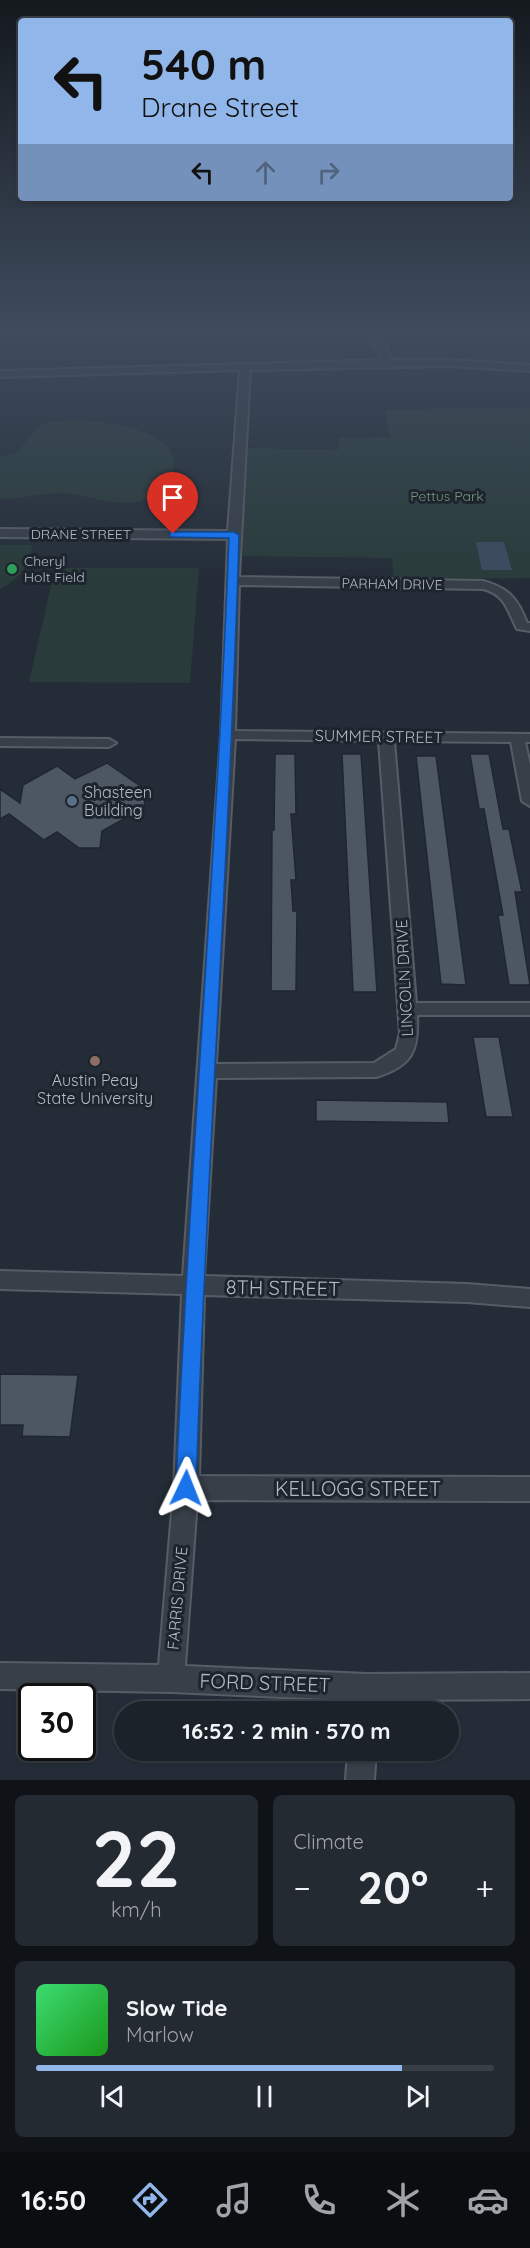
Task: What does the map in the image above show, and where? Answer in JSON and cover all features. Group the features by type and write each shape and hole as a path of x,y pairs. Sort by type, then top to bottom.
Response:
{"street":[{"name":"FARRIS DRIVE","path":"171,1679 186,1488 193,1286 228,735 232,581 242,416"},
{"name":"DRANE STREET","path":"0,533 234,535"},
{"name":"PARHAM DRIVE","path":"232,581 483,585 499,589 510,597 522,626 530,627"},
{"name":"SUMMER STREET","path":"228,735 523,738"},
{"name":"LINCOLN DRIVE","path":"208,1071 376,1070 400,1059 409,1043 386,736"},
{"path":"523,738 530,801"},
{"path":"0,742 109,743"},
{"path":"408,1009 530,1011"},
{"name":"8TH STREET","path":"0,1280 467,1293 530,1298"},
{"name":"KELLOGG STREET","path":"186,1488 530,1489"},
{"name":"FORD STREET","path":"0,1676 171,1679 365,1699 530,1686"},
{"path":"360,1780 361,1761"}],"green space":[{"name":"Pettus Park","path":"386,416 530,416 530,578 394,579 392,558 243,556 244,448 338,450 339,438 390,437"},
{"path":"75,420 122,426 156,438 168,447 174,459 170,478 154,495 135,502 113,502 66,493 0,498 0,457 16,453 42,423"},
{"name":"Cheryl Holt Field","path":"0,545 32,545 29,559 22,571 0,589"},
{"path":"55,568 199,568 190,683 29,682"}],"water":[{"path":"476,542 504,542 512,570 482,570"}],"building":[{"path":"275,754 295,754 296,814 291,814 296,880 291,880 293,911 297,911 296,991 271,991"},
{"path":"342,754 361,754 377,992 353,992"},
{"path":"470,754 489,754 503,829 509,829 522,892 515,892 530,985 509,985 498,915 503,915 484,809 479,809"},
{"path":"416,756 436,756 466,985 441,984"},
{"name":"Shasteen Building","path":"107,763 146,790 144,808 102,831 100,848 79,848 57,832 44,840 9,814 0,819 0,789 20,803 23,785 57,766 75,779"},
{"path":"473,1037 499,1037 513,1117 486,1117"},
{"path":"316,1100 447,1102 449,1123 316,1121"},
{"path":"0,1374 78,1375 70,1437 22,1436 23,1425 0,1425"}],"place":[{"name":"Cheryl Holt Field","path":"12,569"},
{"name":"Shasteen Building","path":"72,801"},
{"name":"Austin Peay State University","path":"95,1061"}],"route":[{"path":"173,534 234,535 228,735 193,1286 186,1488"}]}
